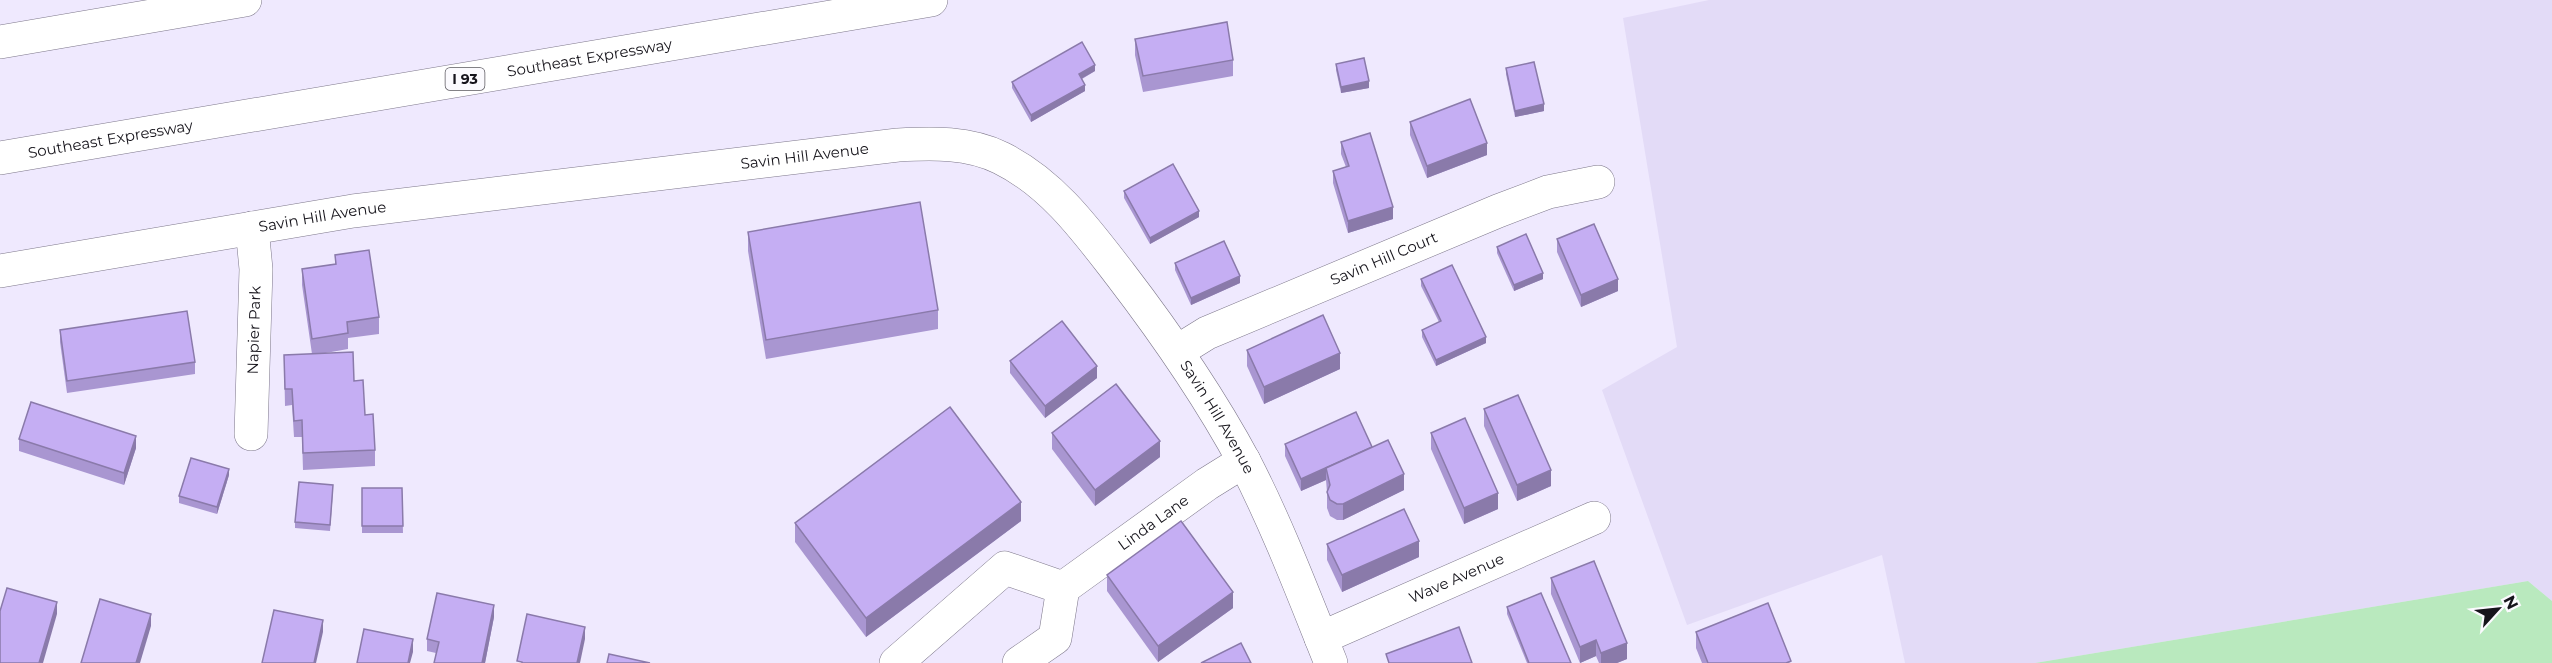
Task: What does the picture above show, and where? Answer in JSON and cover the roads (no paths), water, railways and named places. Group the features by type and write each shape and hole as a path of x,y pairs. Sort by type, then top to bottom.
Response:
{"main road":[{"path":"0,42 245,0"},
{"name":"Southeast Expressway","path":"0,158 931,0"},
{"name":"Savin Hill Avenue","path":"0,271 354,211 886,146 925,144 974,149 999,157 1040,182 1097,244 1178,351 1244,461 1270,515 1326,650"},
{"name":"Savin Hill Court","path":"1178,351 1207,333 1498,211 1548,192 1598,182"},
{"name":"Napier Park","path":"251,434 256,269 252,228"},
{"name":"Linda Lane","path":"1063,588 1207,484 1244,461"},
{"name":"Wave Avenue","path":"1326,650 1594,518"},
{"path":"896,663 1005,568 1063,588 1055,638 1019,663"}]}
